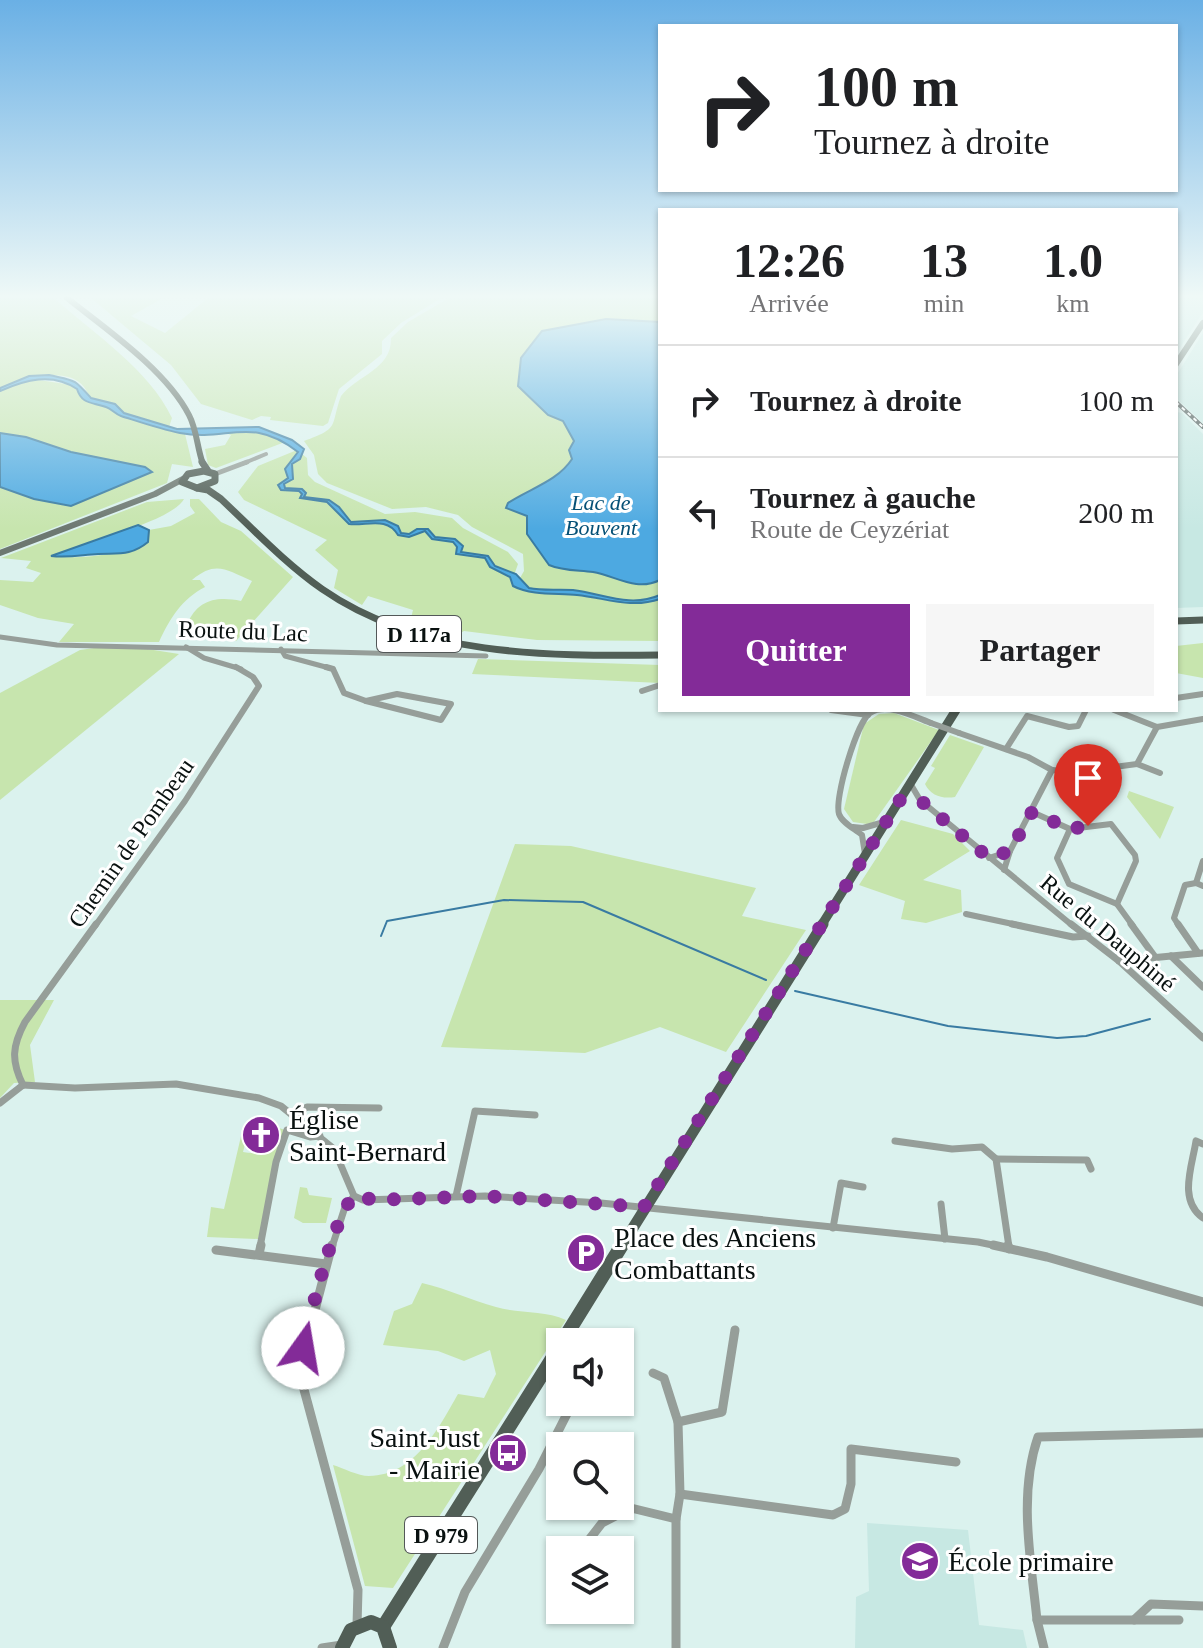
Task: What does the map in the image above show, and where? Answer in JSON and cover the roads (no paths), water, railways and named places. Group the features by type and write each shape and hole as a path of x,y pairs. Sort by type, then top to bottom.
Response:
{"main road":[{"path":"155,375 165,384 192,422 198,441 200,460 183,479 184,485 194,488 213,475"},
{"name":"D 117a","path":"200,460 213,475 215,489 221,499"},
{"path":"191,473 213,475"},
{"name":"D 117a","path":"194,488 208,490 221,499 308,578 336,598 380,622 447,642 512,652 658,655"},
{"path":"1178,621 1203,620"},
{"name":"D 979","path":"573,1328 644,1207 955,712"},
{"name":"D 979","path":"383,1627 546,1372"},
{"path":"342,1646 357,1625 371,1622 383,1627 390,1648"}],"street":[{"path":"213,475 266,454"},
{"path":"0,553 155,494 183,479"},
{"path":"155,494 194,488"},
{"name":"Route du Lac","path":"0,637 57,645 486,656"},
{"name":"Chemin de Pombeau","path":"23,1085 15,1068 11,1046 25,1022 185,801 259,686 256,678 244,669 196,654 186,647"},
{"path":"281,649 285,656 326,665 337,675 344,693 365,701 441,720 451,704 410,694 391,693 365,701"},
{"path":"642,691 658,686"},
{"path":"1178,698 1203,694"},
{"path":"902,712 1006,749 1052,770 1076,772 1137,764 1160,773"},
{"path":"1006,749 1027,716 1069,727 1078,726 1085,712"},
{"path":"1120,712 1157,727 1203,719"},
{"path":"1142,719 1145,712"},
{"path":"865,857 865,840 841,818 838,808 859,724 869,713"},
{"path":"1137,764 1157,727"},
{"path":"1004,870 1010,851 1052,770"},
{"name":"Rue du Dauphiné","path":"910,783 920,800 1119,961 1203,1038"},
{"path":"900,800 920,800"},
{"path":"1032,812 1070,829 1111,824 1135,855 1136,861 1117,904"},
{"path":"853,827 875,826 890,817"},
{"path":"1070,829 1057,858 1069,884 1117,904 1155,957"},
{"path":"989,858 1010,851"},
{"path":"1200,953 1174,918 1185,885 1200,885 1203,861"},
{"path":"966,914 1073,937 1089,936"},
{"path":"1119,961 1200,953"},
{"path":"1171,956 1203,987"},
{"path":"0,1103 23,1085 90,1088 176,1084 259,1098 281,1106 334,1149 346,1171 354,1196"},
{"path":"293,1116 307,1107 379,1108"},
{"path":"456,1196 475,1111 535,1115"},
{"path":"259,1254 276,1162 287,1130 310,1137 320,1136"},
{"path":"895,1141 952,1149 982,1147 996,1159 1087,1160 1091,1169"},
{"path":"1203,1144 1196,1141 1187,1198 1193,1211 1203,1218"},
{"path":"996,1159 1009,1249"},
{"path":"833,1228 841,1183 863,1187"},
{"path":"354,1196 376,1200 456,1196 644,1207 945,1239 1009,1249 1203,1302"},
{"path":"354,1196 345,1207 326,1264 299,1371 358,1590 357,1625"},
{"path":"941,1204 945,1239"},
{"path":"216,1250 326,1264"},
{"path":"678,1422 722,1412 735,1330"},
{"path":"653,1373 664,1378 678,1422 680,1494 676,1519 676,1648"},
{"path":"443,1648 465,1592 539,1469 566,1416"},
{"path":"1044,1648 1037,1620 1029,1519 1030,1453 1038,1437 1203,1433"},
{"path":"680,1494 833,1515 845,1509 851,1484 851,1449 956,1462"},
{"path":"592,1536 602,1523 631,1508 676,1519"},
{"path":"1134,1620 1151,1604 1203,1606"},
{"path":"1037,1620 1179,1620"},
{"path":"322,1648 342,1646"}],"water":[{"path":"49,375 73,381 91,398 115,404 124,413 177,429 259,427 292,440 304,449 300,459 292,464 293,479 284,484 285,488 302,489 306,493 304,497 329,500 351,522 385,520 398,526 401,533 428,529 435,537 455,539 463,546 461,552 488,556 495,566 516,574 529,588 573,590 627,600 658,596 658,600 629,603 577,595 544,594 513,586 510,577 490,567 485,558 456,554 457,547 453,542 432,539 425,531 409,537 398,535 382,524 349,524 327,502 300,498 302,494 299,491 281,490 278,485 288,478 285,469 298,452 281,441 253,432 197,435 165,430 88,402 77,389 48,379 29,381 0,391 0,388 29,376"},
{"name":"Lac de Bouvent","path":"519,375 658,375 658,581 634,584 593,572 549,565 527,534 527,516 506,508 508,503 566,467 572,459 569,450 574,441 563,421 548,415 518,386"},
{"path":"0,433 145,467 152,472 71,506 34,499 0,487"},
{"path":"138,525 149,530 148,542 130,552 51,556"}],"waterway":[{"path":"381,936 387,921 504,900 583,902 766,980"},
{"path":"795,991 948,1026 1057,1038 1086,1036 1150,1019"}],"railway":[{"path":"1178,404 1203,427"}],"place":[{"name":"Église Saint-Bernard","path":"261,1135"},
{"name":"Place des Anciens Combattants","path":"586,1253"},
{"name":"Saint-Just - Mairie","path":"508,1453"},
{"name":"École primaire","path":"920,1561"}]}
